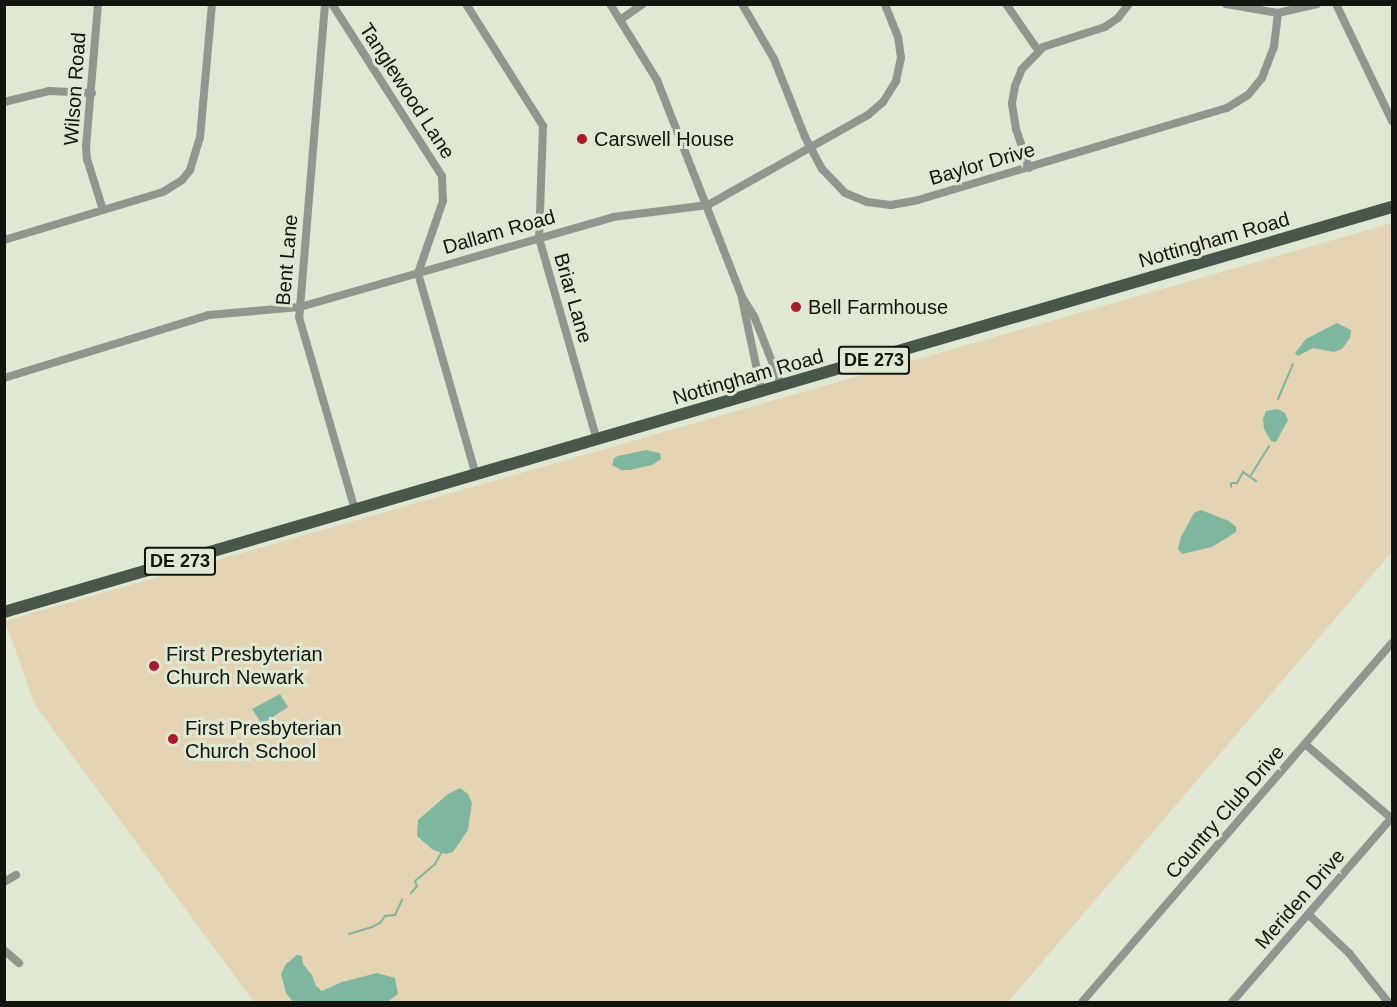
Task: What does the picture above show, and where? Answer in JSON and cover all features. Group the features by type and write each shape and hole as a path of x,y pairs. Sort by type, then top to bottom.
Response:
{"main road":[{"name":"Nottingham Road","path":"355,510 762,393 1392,207"},
{"name":"DE 273","path":"4,612 355,510"}],"street":[{"name":"Wilson Road","path":"98,4 87,159 103,210"},
{"path":"4,240 173,186 190,170 195,161 200,138 212,4"},
{"name":"Bent Lane","path":"325,4 299,317 355,510"},
{"name":"Tanglewood Lane","path":"332,4 442,176 443,201 418,273"},
{"name":"Briar Lane","path":"466,4 543,126 538,238 597,440"},
{"path":"610,4 657,80 708,205 742,297 762,393"},
{"path":"620,20 643,4"},
{"name":"Baylor Drive","path":"742,4 774,59 810,148 822,169 837,187 856,198 878,205 918,200 1204,116 1239,102 1255,87 1268,66 1274,46 1278,13"},
{"name":"Dallam Road","path":"4,378 209,315 300,307 613,217 708,205 868,115 891,92 900,70 900,47 885,4"},
{"path":"1006,4 1038,50"},
{"path":"1029,168 1014,120 1012,95 1022,69 1038,50 1050,43 1105,27 1118,18 1129,4"},
{"path":"1226,4 1278,13 1317,4"},
{"path":"1336,4 1392,121"},
{"path":"4,102 49,91 92,93"},
{"path":"418,273 476,475"},
{"path":"742,297 754,315 782,387"},
{"name":"Country Club Drive","path":"1082,1002 1392,643"},
{"path":"1305,744 1392,818"},
{"name":"Meriden Drive","path":"1232,1002 1392,818"},
{"path":"4,882 16,875"},
{"path":"1308,914 1349,953 1388,1002"},
{"path":"4,950 19,963"}],"shaded area":[{"path":"1392,223 1392,552 1008,1002 254,1002 35,705 5,621"},
{"path":"1337,323 1351,330 1350,338 1342,349 1334,352 1313,348 1298,356 1295,353 1306,339"},
{"path":"1278,409 1285,413 1288,420 1276,442 1271,441 1264,429 1263,419 1266,411"},
{"path":"646,450 660,453 661,459 652,465 630,470 621,470 612,465 614,458 618,456"},
{"path":"1201,510 1229,521 1236,527 1236,532 1212,547 1182,554 1178,549 1181,537 1194,513"},
{"path":"280,694 288,707 262,724 252,709"},
{"path":"460,788 468,794 472,803 468,830 453,852 446,854 433,850 417,836 418,820 448,794"},
{"path":"297,955 302,956 303,964 312,975 316,986 322,991 342,982 377,973 395,978 398,994 387,1002 293,1002 286,993 281,974 286,964"}],"waterway":[{"path":"1278,399 1293,364"},
{"path":"1251,475 1269,446"},
{"path":"1231,487 1231,483 1237,483 1243,472 1256,481"},
{"path":"411,893 417,886 415,881 435,864 441,853"},
{"path":"349,934 372,927 380,923 385,916 395,915 402,900"}],"place":[{"name":"Carswell House","path":"582,139"},
{"name":"Bell Farmhouse","path":"796,307"},
{"name":"First Presbyterian Church Newark","path":"154,666"},
{"name":"First Presbyterian Church School","path":"173,739"}]}
